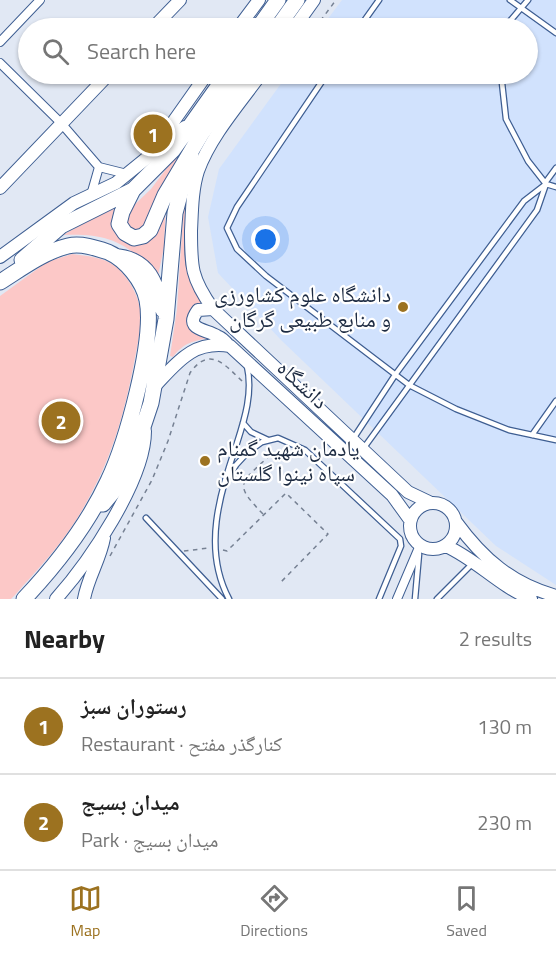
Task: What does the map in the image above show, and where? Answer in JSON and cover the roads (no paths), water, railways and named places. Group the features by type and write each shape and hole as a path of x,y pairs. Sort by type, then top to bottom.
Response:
{"highway":[{"path":"265,18 278,0"},
{"path":"284,18 297,0"},
{"path":"220,84 173,150 133,190 119,224 124,233 134,238 143,236 150,230 165,195 202,133 237,84"},
{"path":"24,599 51,570 122,481 145,422 166,319 175,213 191,154"},
{"path":"0,280 61,226 133,190"},
{"path":"0,280 44,255 70,245 99,249 129,258 152,276 166,319"},
{"path":"71,544 96,504 113,469 132,411 145,345 148,315 146,299 141,284 118,256"}],"main road":[{"path":"163,18 180,0"},
{"path":"246,18 259,0"},
{"path":"301,18 314,0"},
{"path":"0,188 99,84"},
{"path":"147,157 200,84"},
{"name":"دانشگاه","path":"254,84 208,150 198,170 193,191 191,238 192,271 198,287 213,309 408,492 429,502"},
{"path":"0,257 74,203 116,183 195,120"},
{"name":"دانشگاه","path":"213,309 198,310 194,315 194,324 198,329 218,336 246,359 392,495 410,520"},
{"path":"153,388 184,357 200,347 216,344 230,346"},
{"path":"258,371 268,360"},
{"path":"56,599 69,585 128,493 145,445 145,422"},
{"path":"456,522 456,531 452,539 446,546 437,549 428,549 420,545 413,538 410,530 410,520 414,512 429,502 439,503 453,513 456,522 471,542 492,562 516,581 556,596"},
{"path":"84,599 87,582 101,554 105,531"},
{"path":"446,546 464,554 511,591 531,599"}],"street":[{"path":"23,18 40,0"},
{"path":"0,42 18,23"},
{"path":"0,63 18,81"},
{"path":"21,84 61,123 99,167 127,174"},
{"path":"91,195 99,167"},
{"path":"398,599 420,545"}],"lane":[{"path":"366,18 379,0"},
{"path":"510,0 535,18"},
{"path":"512,18 528,0"},
{"path":"538,20 556,33"},
{"path":"320,84 237,207 227,228 237,249 266,276 409,385 456,409 509,430 556,440"},
{"path":"502,84 506,119 528,161 545,183 556,187"},
{"path":"352,439 395,375 524,201 545,183 556,168"},
{"path":"363,449 537,210 545,183"},
{"path":"229,599 222,584 214,547 222,487 243,423 250,388 246,359"},
{"path":"532,435 556,401"},
{"path":"243,423 251,432 270,440"},
{"path":"222,487 236,465 262,442 278,438 305,450 400,539 401,546 379,599"},
{"path":"146,518 222,599"},
{"path":"415,599 420,545"},
{"path":"437,599 474,563"}],"place":[{"name":"رستوران سبز","path":"153,134"},
{"name":"دانشگاه علوم کشاورزی و منابع طبیعی گرگان","path":"403,307"},
{"name":"میدان بسیج","path":"61,421"},
{"name":"یادمان شهید گمنام سپاه نینوا گلستان","path":"205,461"}]}
